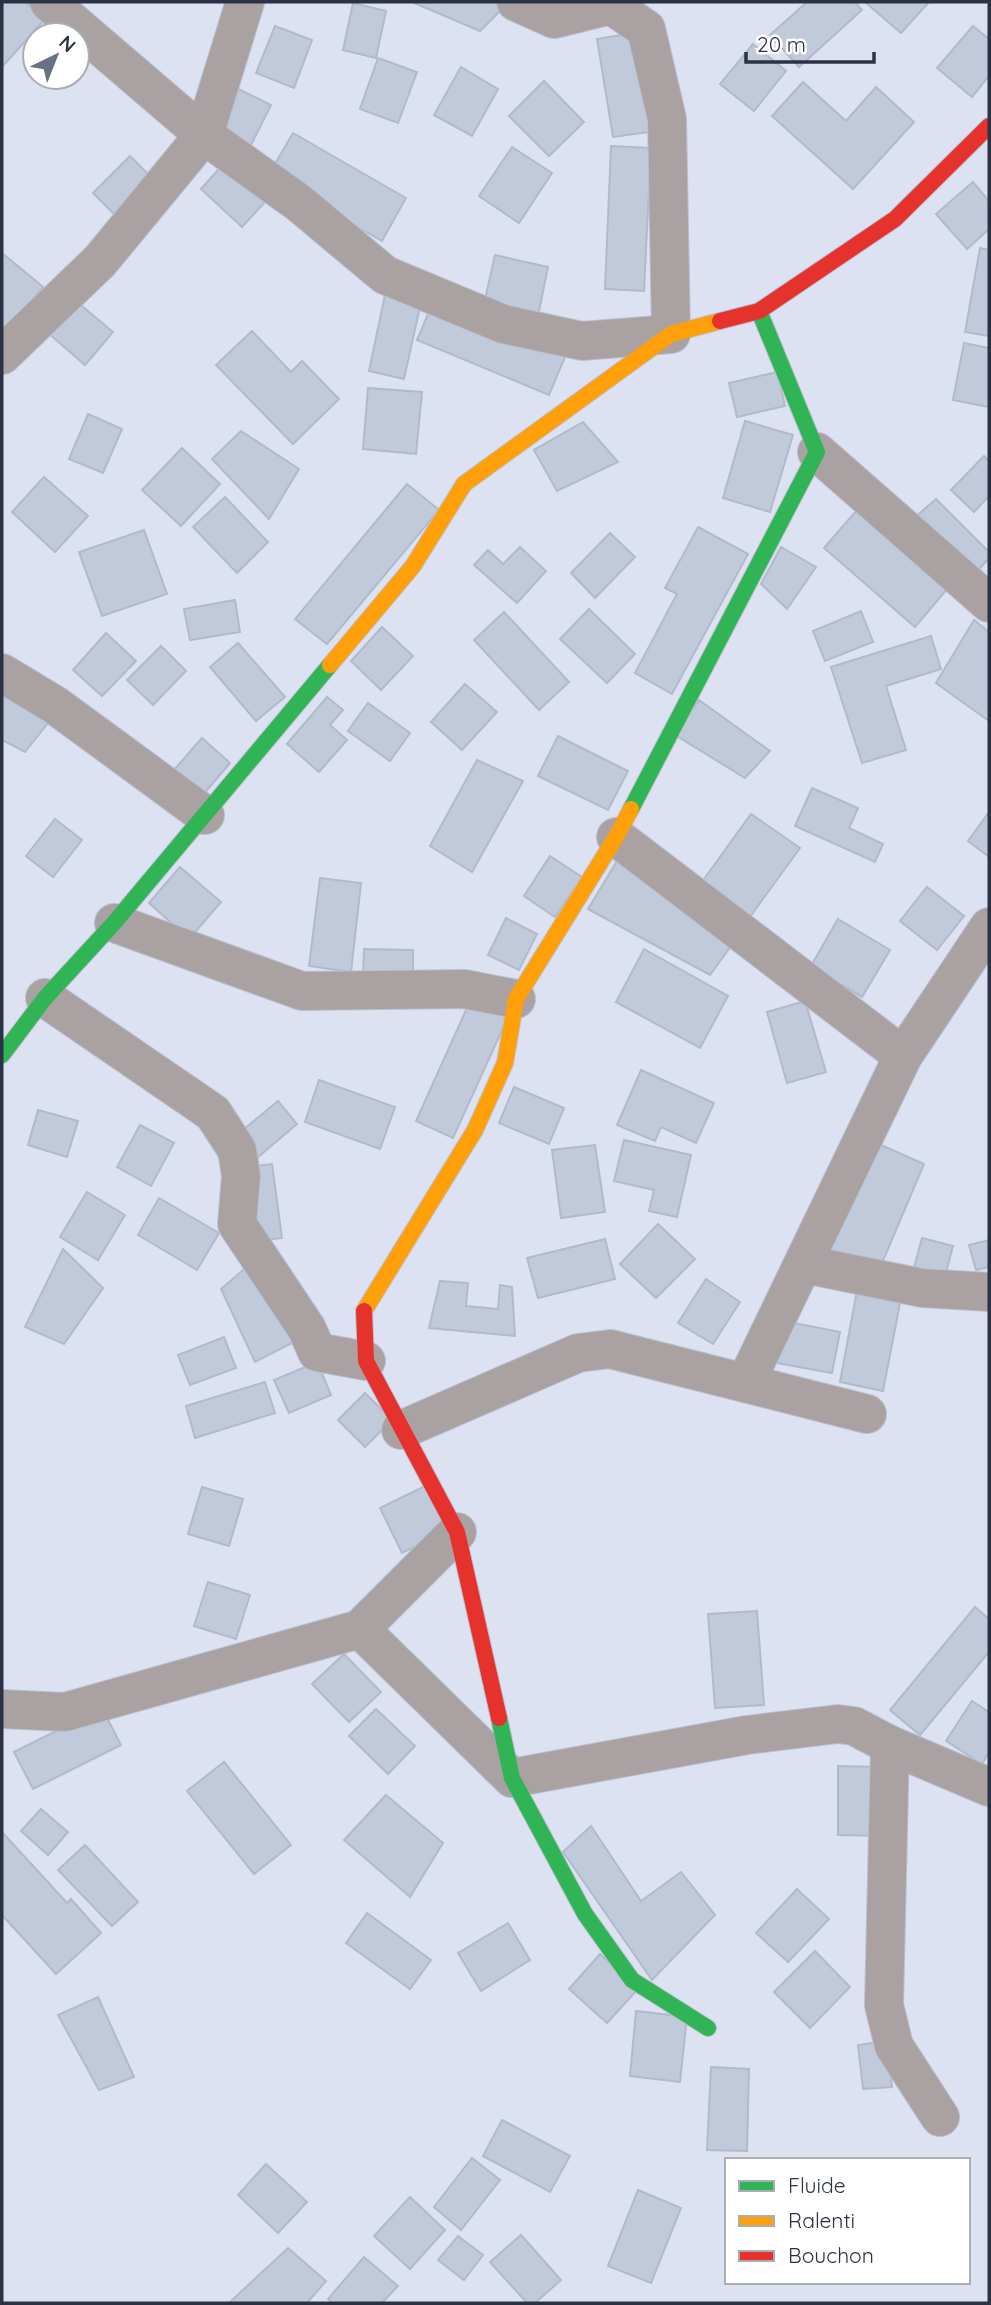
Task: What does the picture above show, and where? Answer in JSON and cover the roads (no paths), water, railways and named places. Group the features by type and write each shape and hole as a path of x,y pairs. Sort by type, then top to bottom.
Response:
{"street":[{"path":"49,2 204,135 299,204 385,275 503,324 582,341 671,334 760,311 895,219 989,126"},
{"path":"2,355 100,261 204,135 245,2"},
{"path":"516,2 554,19 612,3 646,29 667,119 671,334"},
{"path":"760,311 817,452 989,603"},
{"path":"2,1055 45,998 114,923 413,566 464,484 671,334"},
{"path":"708,2028 632,1980 585,1914 512,1778 457,1532 366,1361 363,1313 474,1130 505,1063 516,999 616,837 817,452"},
{"path":"2,673 55,705 205,815"},
{"path":"616,837 903,1056"},
{"path":"114,923 302,991 464,989 516,999"},
{"path":"746,1382 903,1056 989,927"},
{"path":"45,998 213,1113 237,1150 241,1177 237,1224 307,1329 317,1352 366,1361"},
{"path":"804,1264 922,1288 989,1292"},
{"path":"401,1430 578,1353 610,1349 867,1414"},
{"path":"2,1709 65,1712 360,1629 457,1532"},
{"path":"360,1629 512,1778"},
{"path":"512,1778 747,1735 838,1724 854,1726 890,1745 989,1787"},
{"path":"890,1745 884,2005 894,2046 940,2117"}]}
